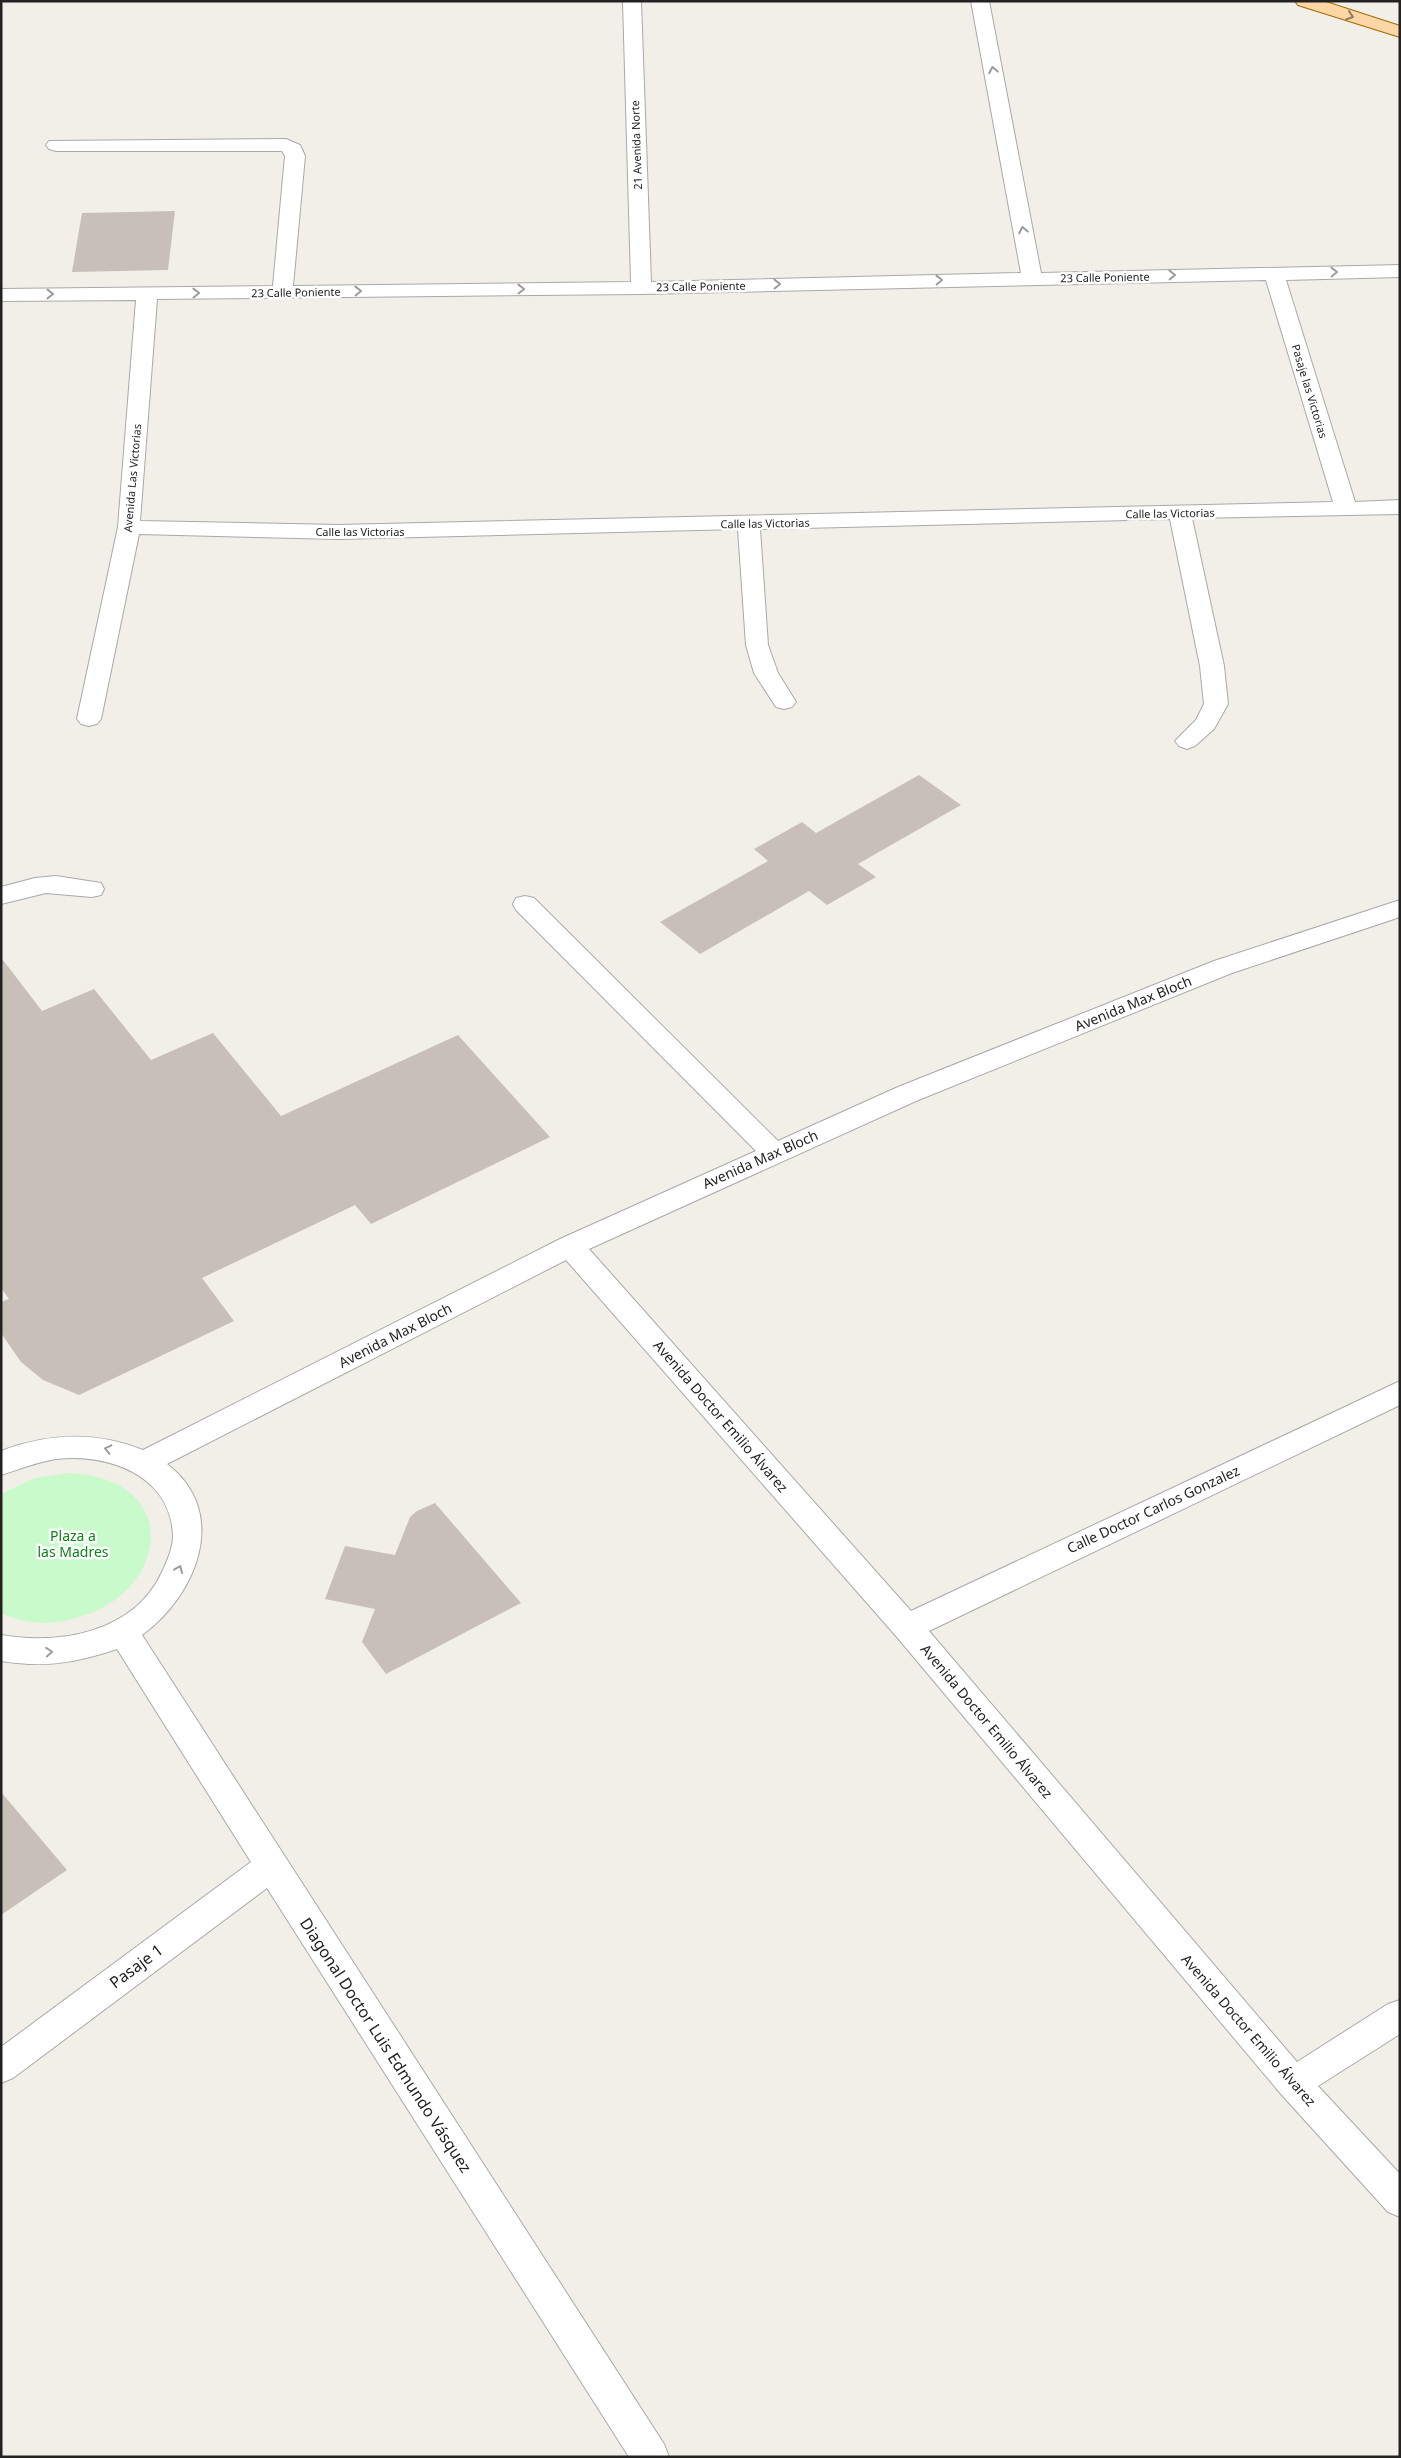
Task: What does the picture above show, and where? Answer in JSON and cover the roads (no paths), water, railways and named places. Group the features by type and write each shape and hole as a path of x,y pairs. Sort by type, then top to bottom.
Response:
{"main road":[{"path":"1304,1 1400,32"}],"street":[{"name":"21 Avenida Norte","path":"632,1 641,288"},
{"path":"980,1 1032,278"},
{"path":"56,145 286,145 293,149 295,156 282,292"},
{"name":"23 Calle Poniente","path":"1,295 641,288 1400,271"},
{"name":"Pasaje las Victorias","path":"1274,274 1346,508"},
{"name":"Avenida Las Victorias","path":"89,719 130,527 147,294"},
{"name":"Calle las Victorias","path":"130,527 338,532 1400,507"},
{"path":"1180,512 1212,666 1216,704 1206,724 1187,741"},
{"path":"749,523 757,645 766,673 784,702"},
{"path":"1,896 33,886 48,884 68,884 92,889"},
{"path":"525,904 774,1153"},
{"name":"Avenida Max Bloch","path":"143,1463 570,1246 906,1094 1223,967 1400,908"},
{"name":"Avenida Doctor Emilio Álvarez","path":"570,1246 907,1627 1292,2083 1400,2200"},
{"name":"Calle Doctor Carlos Gonzalez","path":"907,1627 1400,1392"},
{"path":"1,1648 35,1653 58,1652 102,1641 123,1632 152,1609 170,1589 179,1571 188,1536 185,1518 176,1494 159,1473 143,1463 108,1448 66,1446 24,1454 2,1461"},
{"name":"Diagonal Doctor Luis Edmundo Vásquez","path":"123,1632 651,2457"},
{"name":"Pasaje 1","path":"1,2066 271,1866"},
{"path":"1292,2083 1400,2014"}],"park label":[{"name":"Plaza a las Madres","path":"73,1544"}]}
